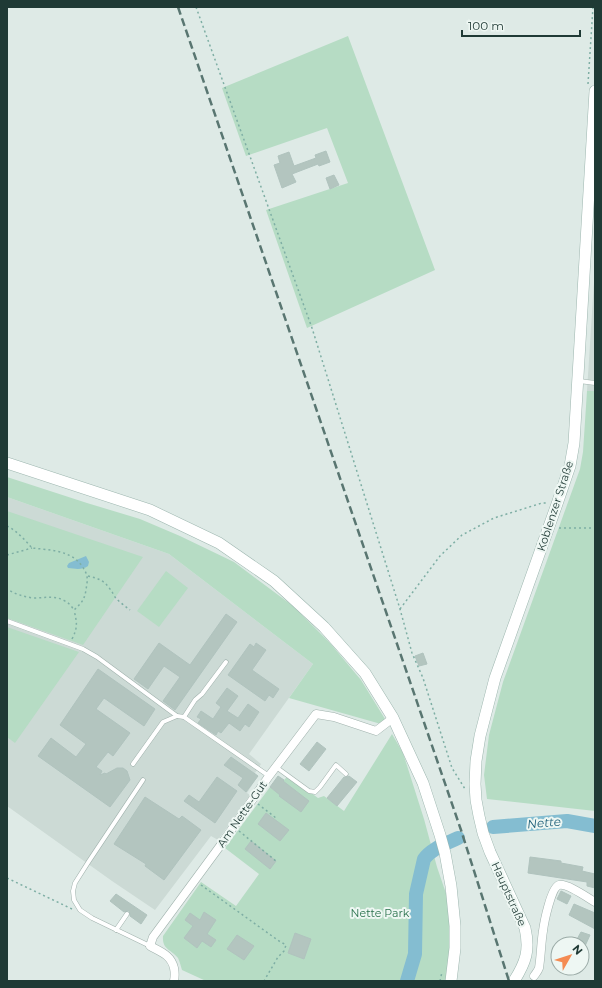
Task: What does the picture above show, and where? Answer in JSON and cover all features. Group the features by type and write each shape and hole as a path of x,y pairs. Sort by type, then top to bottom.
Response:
{"street":[{"name":"Koblenzer Straße","path":"490,852 483,833 476,800 476,761 480,736 495,678 570,466 574,443 591,89"},
{"path":"7,463 150,510 219,543 274,581 324,627 365,673 394,718 423,783 440,835 451,886 455,926 455,948 451,981"},
{"name":"Am Nette-Gut","path":"150,946 153,937 268,776 316,714 334,717 376,731 394,718"},
{"name":"Hauptstraße","path":"490,852 525,928 527,937 528,946 523,967 514,981"},
{"path":"523,967 535,978 539,968 543,930 547,911 556,887 560,885 567,886 595,902"},
{"path":"150,946 170,957 176,975 174,981"}],"lane":[{"path":"578,381 595,383"},
{"path":"7,621 83,649 177,716 184,717 268,776"},
{"path":"184,717 195,700 202,694 226,662"},
{"path":"133,764 163,722 177,716"},
{"path":"276,766 309,791 315,792 336,765 346,774"},
{"path":"143,780 89,860 75,883 73,891 74,900 80,910 92,918 150,946"},
{"path":"116,930 127,914"}],"path":[{"path":"196,7 312,328 400,609 412,653 423,678 452,768 467,792 466,784"},
{"path":"591,89 593,7"},
{"path":"400,609 440,556 462,535 494,518 542,503 550,504"},
{"path":"7,526 24,539 32,548"},
{"path":"549,527 595,528"},
{"path":"7,555 32,548 52,550 73,557 80,563 88,576 86,595 81,604 74,610"},
{"path":"88,576 98,578 106,584 117,599 130,610"},
{"path":"7,589 14,594 27,597 55,597 66,602 74,610 77,623 76,631 70,644"},
{"path":"252,800 276,818"},
{"path":"233,826 276,861"},
{"path":"7,878 78,912"},
{"path":"194,880 286,945 284,951 278,957 264,981"}],"shaded area":[{"path":"595,266 595,391 587,391"},
{"path":"7,497 169,554 313,664 249,754 261,764 255,773 258,776 247,793 250,795 218,840 211,836 155,910 7,806"}],"green space":[{"path":"348,36 435,270 307,328 266,210 348,183 327,128 246,156 222,88"},
{"path":"587,391 595,391 595,811 487,799 484,775 489,735 503,682 580,469 583,452"},
{"path":"7,477 140,519 234,562 293,606 330,643 361,680 385,719 381,724 289,698 313,664 169,554 7,497"},
{"path":"7,511 143,557 83,645 7,618"},
{"path":"166,571 188,588 159,627 137,611"},
{"path":"7,627 79,652 15,743 7,737"},
{"name":"Nette Park","path":"392,734 403,753 424,819 437,867 452,911 451,981 206,981 182,970 178,958 165,947 163,936 201,882 236,906 259,874 225,848 270,787 276,792 288,776 318,798 324,796 344,811"}],"water":[{"path":"86,556 89,562 88,566 81,569 68,568 67,566 69,563"}],"building":[{"path":"326,151 330,162 319,166 318,164 292,174 296,182 282,188 274,165 280,163 278,156 289,152 294,166 316,158 315,155"},
{"path":"334,175 339,185 330,189 326,178"},
{"path":"226,614 237,622 175,710 163,701 180,677 164,666 148,689 134,679 159,643 190,665"},
{"path":"256,643 266,650 252,670 279,689 273,698 269,695 265,701 228,675 250,644 254,647"},
{"path":"423,653 427,664 419,666 415,656"},
{"path":"98,669 155,709 144,726 104,698 96,709 130,733 113,756 108,752 96,767 102,771 100,775 106,774 117,768 123,768 127,771 130,780 110,807 38,756 51,738 76,757 86,744 60,725"},
{"path":"227,688 238,696 227,711 238,718 248,704 259,712 249,727 245,724 240,731 229,723 221,733 218,731 216,735 198,723 201,719 197,717 201,711 213,719 221,707 216,703"},
{"path":"317,742 326,749 309,771 300,764"},
{"path":"231,757 258,776 246,792 238,785 243,778 224,765"},
{"path":"278,776 309,801 301,812 279,796 280,795 270,787"},
{"path":"349,776 357,782 337,806 327,798 344,777"},
{"path":"217,777 237,791 215,823 184,801 189,795 199,802"},
{"path":"145,797 179,819 182,816 201,830 164,880 145,866 146,864 114,844"},
{"path":"266,813 289,830 280,841 258,824"},
{"path":"251,841 276,861 270,869 245,849"},
{"path":"530,857 561,861 561,863 583,867 582,871 595,874 595,888 587,886 587,882 528,873"},
{"path":"561,891 571,896 567,904 557,899"},
{"path":"116,894 147,915 141,924 130,916 129,911 124,912 110,901"},
{"path":"574,904 595,913 595,929 569,915"},
{"path":"204,912 216,920 207,934 216,940 211,947 202,941 197,948 184,938 193,926 185,920 190,913 200,920"},
{"path":"581,932 590,935 590,936 579,936"},
{"path":"295,933 311,939 304,959 288,953"},
{"path":"237,935 254,946 244,960 227,949"}],"waterway":[{"name":"Nette","path":"493,827 567,821 595,826"},
{"name":"Nette","path":"407,981 415,954 416,894 424,859 435,849 458,838"}],"railway":[{"path":"178,7 461,830 509,981"}]}
